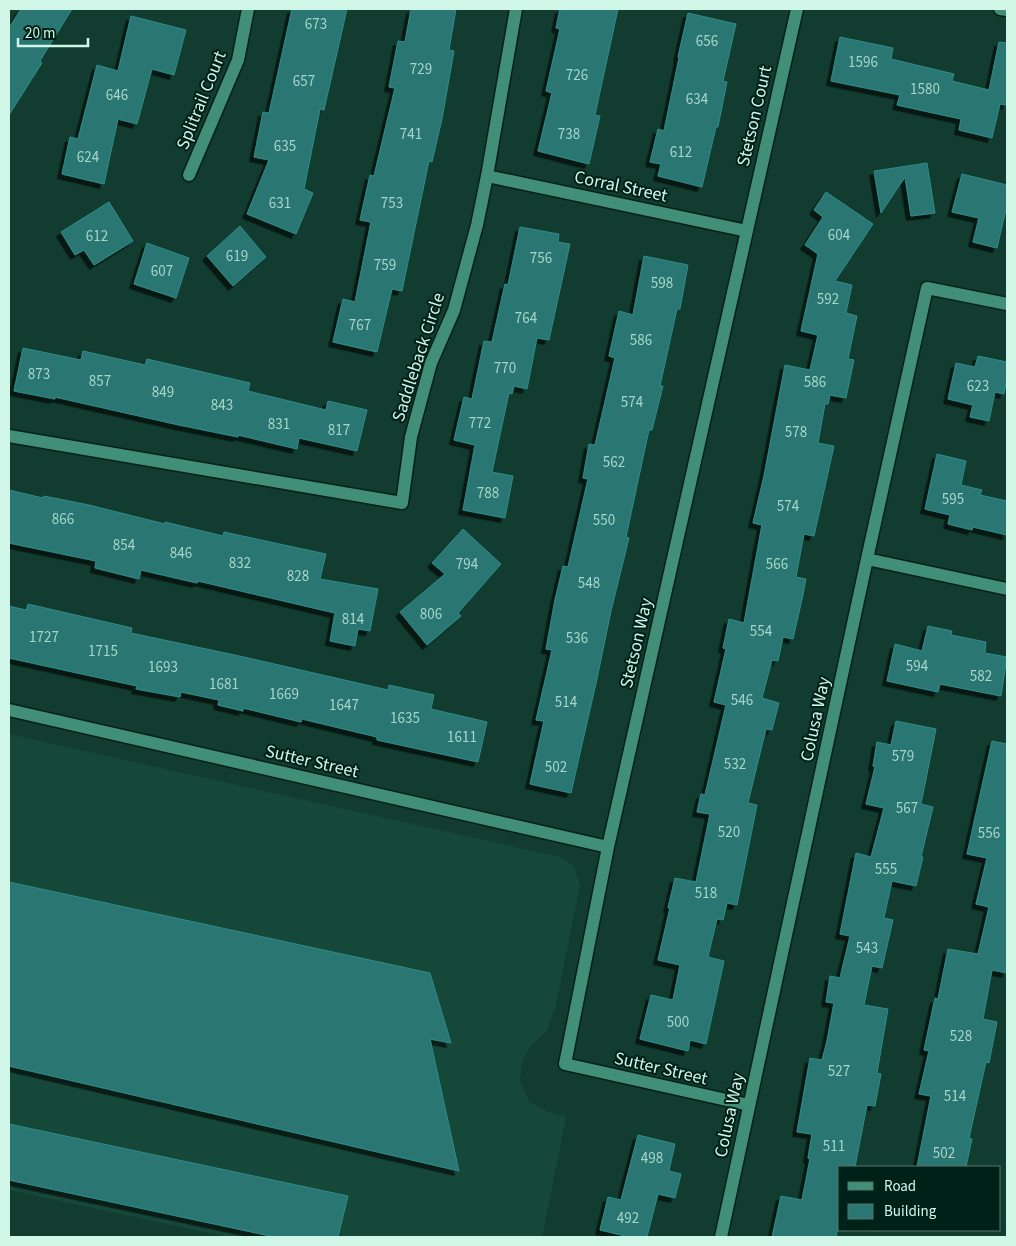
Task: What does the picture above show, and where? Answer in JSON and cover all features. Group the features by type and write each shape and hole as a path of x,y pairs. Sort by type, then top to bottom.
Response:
{"street":[{"name":"Splitrail Court","path":"189,175 238,60 248,9"},
{"name":"Saddleback Circle","path":"9,436 402,503 411,437 431,363 454,310 477,225 516,9"},
{"name":"Stetson Court","path":"746,231 796,9"},
{"path":"1000,9 1007,10"},
{"name":"Corral Street","path":"487,176 746,231"},
{"name":"Stetson Way","path":"565,1064 608,847 746,231"},
{"name":"Colusa Way","path":"720,1237 927,288 1007,304"},
{"path":"867,559 1007,589"},
{"name":"Sutter Street","path":"9,710 608,847"},
{"name":"Sutter Street","path":"565,1064 749,1106"}],"shaded area":[{"path":"9,734 560,857 574,866 580,885 556,1005 547,1031 531,1046 522,1061 520,1081 529,1101 546,1111 566,1117 542,1237 227,1237 9,1190"}],"building":[{"path":"21,9 72,9 40,61 42,63 9,115 9,28"},
{"path":"292,9 347,9 324,110 320,109 304,189 313,193 296,234 247,214 269,160 254,157 263,112 269,113"},
{"path":"411,9 456,9 449,50 454,51 442,119 432,162 429,161 402,291 392,289 377,352 333,342 343,299 355,302 371,222 360,220 370,175 374,176 395,88 389,87 398,41 405,42"},
{"path":"560,9 618,9 595,115 600,116 589,164 538,151 552,93 546,91 560,29 556,28"},
{"path":"688,13 736,24 723,81 727,82 718,127 716,127 702,187 658,176 661,164 650,162 658,129 664,131"},
{"path":"131,16 186,30 174,75 152,69 137,124 118,119 104,184 62,174 70,137 78,139 97,65 118,71"},
{"path":"840,37 893,48 891,59 954,74 952,81 989,90 999,42 1007,43 1007,105 1000,104 992,138 959,130 961,119 897,105 900,95 831,81"},
{"path":"927,163 935,213 911,216 905,177 881,213 874,171"},
{"path":"962,174 1007,185 1007,205 997,248 973,242 979,218 952,212"},
{"path":"826,192 873,224 835,281 852,285 846,313 857,316 848,359 854,360 846,398 830,395 828,404 825,404 818,443 834,446 814,536 804,534 796,577 806,579 803,595 793,639 783,637 778,661 772,660 762,698 779,703 772,730 766,729 748,803 757,805 737,905 727,903 723,920 717,919 708,957 724,961 706,1044 690,1040 688,1051 640,1039 651,995 673,1000 680,965 658,960 675,878 696,882 710,814 697,812 701,794 705,795 726,705 714,702 726,649 723,648 729,619 744,623 762,525 753,523 785,365 810,370 818,335 801,331 818,254 805,245 823,217 814,210"},
{"path":"109,202 133,241 94,265 84,250 75,255 61,232"},
{"path":"240,226 266,257 233,286 207,256"},
{"path":"520,227 559,234 558,242 570,244 549,340 537,338 527,389 514,386 512,394 509,393 492,472 513,476 505,518 463,510 475,445 454,440 464,397 472,399 484,341 492,342 505,284 508,285"},
{"path":"147,243 189,258 176,298 134,284"},
{"path":"644,256 688,265 680,309 677,309 660,386 663,386 652,430 649,430 626,537 629,538 571,793 530,784 544,721 536,720 552,650 546,649 555,600 563,566 568,567 588,479 583,478 589,444 595,445 615,358 609,356 619,311 633,315"},
{"path":"23,348 81,360 83,351 145,365 147,359 250,383 248,391 326,410 328,401 367,410 357,451 299,438 297,449 55,397 55,399 14,391"},
{"path":"978,356 1007,362 1007,379 1004,394 995,392 989,421 970,417 973,405 948,399 956,363 975,367"},
{"path":"937,454 966,461 961,485 982,490 980,495 1007,501 1007,535 973,527 972,530 948,524 950,515 925,509"},
{"path":"9,490 43,498 44,496 89,505 223,536 224,532 326,554 320,579 378,589 370,631 358,629 355,646 330,641 335,613 198,581 197,583 141,570 139,579 95,568 96,561 9,543"},
{"path":"463,529 501,564 458,613 461,616 427,645 400,612 445,574 432,563"},
{"path":"28,604 132,628 131,633 388,690 389,685 434,695 431,709 487,722 478,762 377,740 377,737 302,719 301,722 243,708 243,711 218,705 219,700 181,692 180,697 136,689 137,686 9,658 9,606 26,610"},
{"path":"928,626 952,631 951,635 986,642 985,653 1007,657 1001,696 940,684 938,692 887,681 895,644 922,651"},
{"path":"896,721 936,729 921,804 933,807 916,886 892,881 884,918 893,920 882,968 872,966 864,1005 888,1009 877,1073 881,1074 875,1106 867,1105 855,1166 838,1166 838,1228 836,1237 772,1237 781,1196 802,1200 810,1159 808,1158 812,1134 797,1132 810,1058 822,1060 827,1041 834,1003 826,1002 830,976 840,978 850,936 840,934 856,853 871,857 884,808 866,804 875,767 873,766 877,742 891,745"},
{"path":"992,741 1007,744 1007,973 992,970 983,1019 997,1022 989,1063 986,1062 969,1138 972,1139 966,1166 917,1166 931,1096 919,1094 929,1051 924,1050 935,998 938,999 948,949 978,954 989,907 976,904 987,858 967,854"},
{"path":"9,882 430,973 451,1043 430,1039 459,1171 9,1066"},
{"path":"9,1124 348,1196 338,1237 275,1237 9,1180"},
{"path":"638,1135 675,1144 669,1171 681,1174 675,1198 658,1194 647,1237 630,1237 600,1230 608,1197 621,1200"}]}
